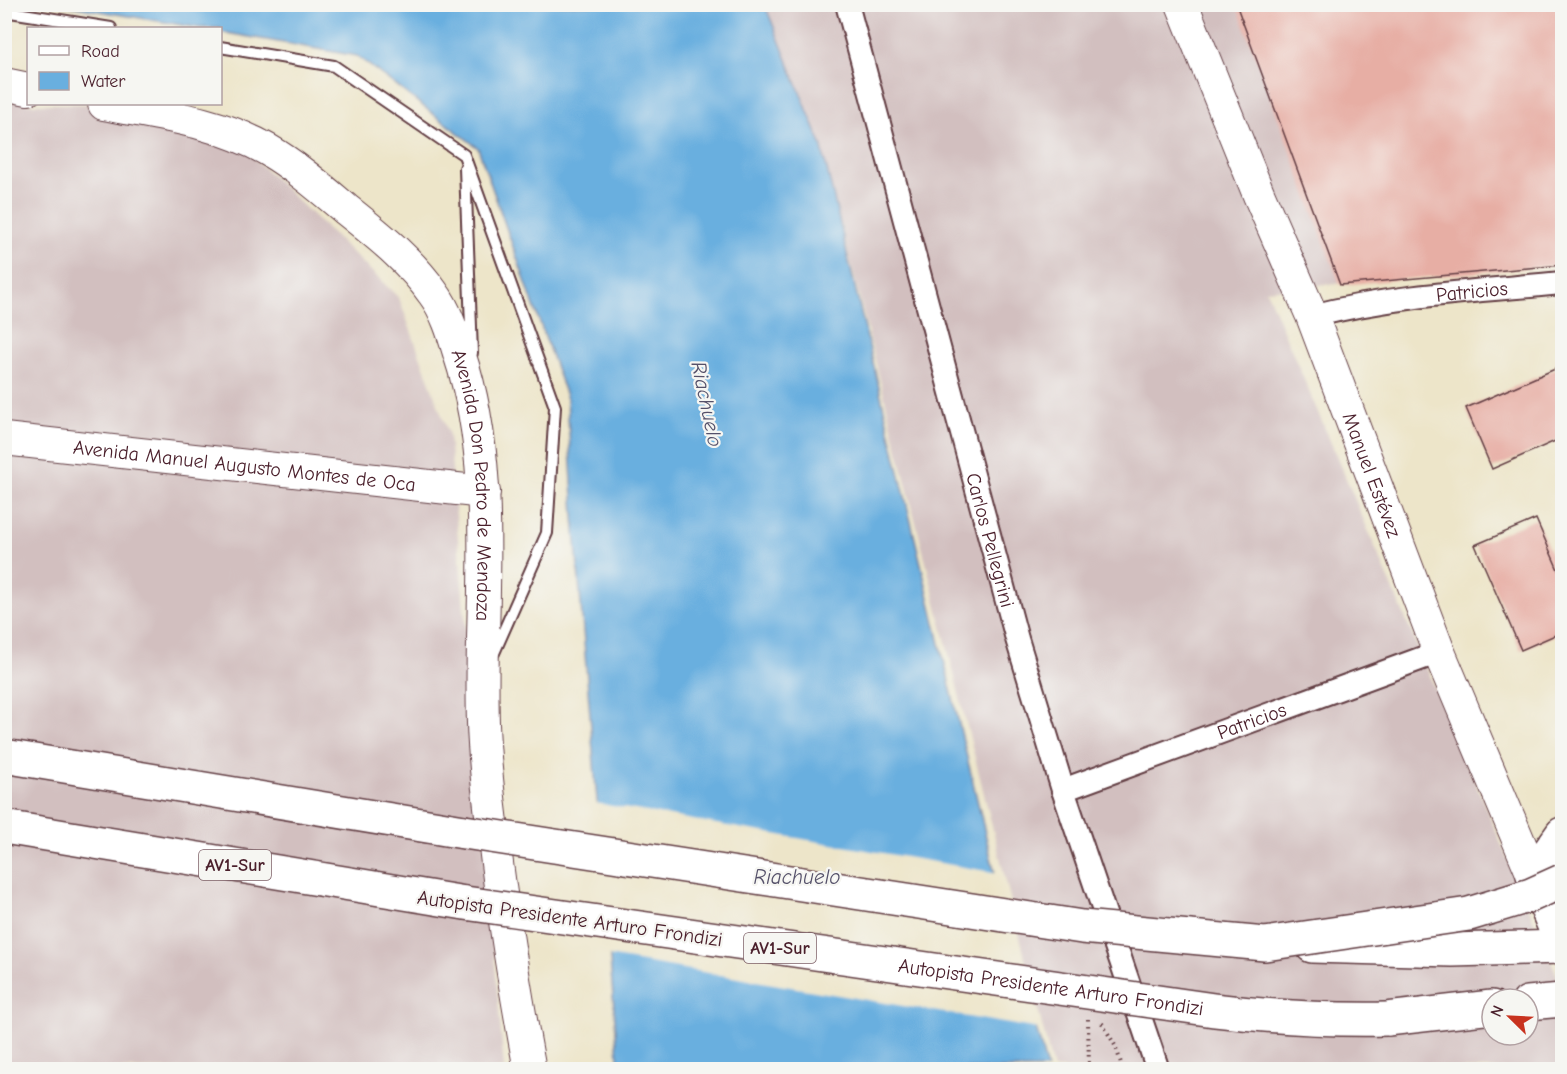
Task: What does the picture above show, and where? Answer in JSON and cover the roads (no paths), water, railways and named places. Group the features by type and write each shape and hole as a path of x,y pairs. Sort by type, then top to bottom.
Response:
{"main road":[{"name":"Manuel Estévez","path":"1182,4 1259,195 1312,316 1439,652 1548,878 1563,946"},
{"path":"4,84 27,89"},
{"name":"Avenida Don Pedro de Mendoza","path":"109,105 203,123 261,146 294,167 393,247 416,270 436,296 452,330 475,409 481,450 484,492 482,721 485,768 506,939 530,1070"},
{"name":"Avenida Manuel Augusto Montes de Oca","path":"4,439 484,492"},
{"path":"4,756 464,832 1070,925 1265,944 1452,950 1563,946"},
{"name":"Autopista Presidente Arturo Frondizi","path":"4,827 465,903 1152,1002 1269,1017 1325,1020 1388,1019"},
{"path":"1265,944 1469,914 1531,895 1548,878 1563,834"},
{"path":"1540,1003 1563,1000"},
{"path":"1388,1019 1480,1008"},
{"path":"1388,1019 1480,1020"},
{"path":"1540,1020 1563,1021"}],"street":[{"name":"Carlos Pellegrini","path":"847,4 1017,639 1063,790 1158,1070"},
{"name":"Patricios","path":"1312,316 1346,307 1390,300 1563,284"},
{"name":"Patricios","path":"1063,790 1439,652"}],"lane":[{"path":"4,11 105,27"},
{"path":"222,47 334,66 464,155 555,407 547,533 483,677"},
{"path":"464,155 475,409"}],"water":[{"name":"Riachuelo","path":"63,5 765,5 821,144 991,858 1047,1069 619,1069 575,532 567,399 478,148 357,56 222,32 222,27 194,27"}]}
